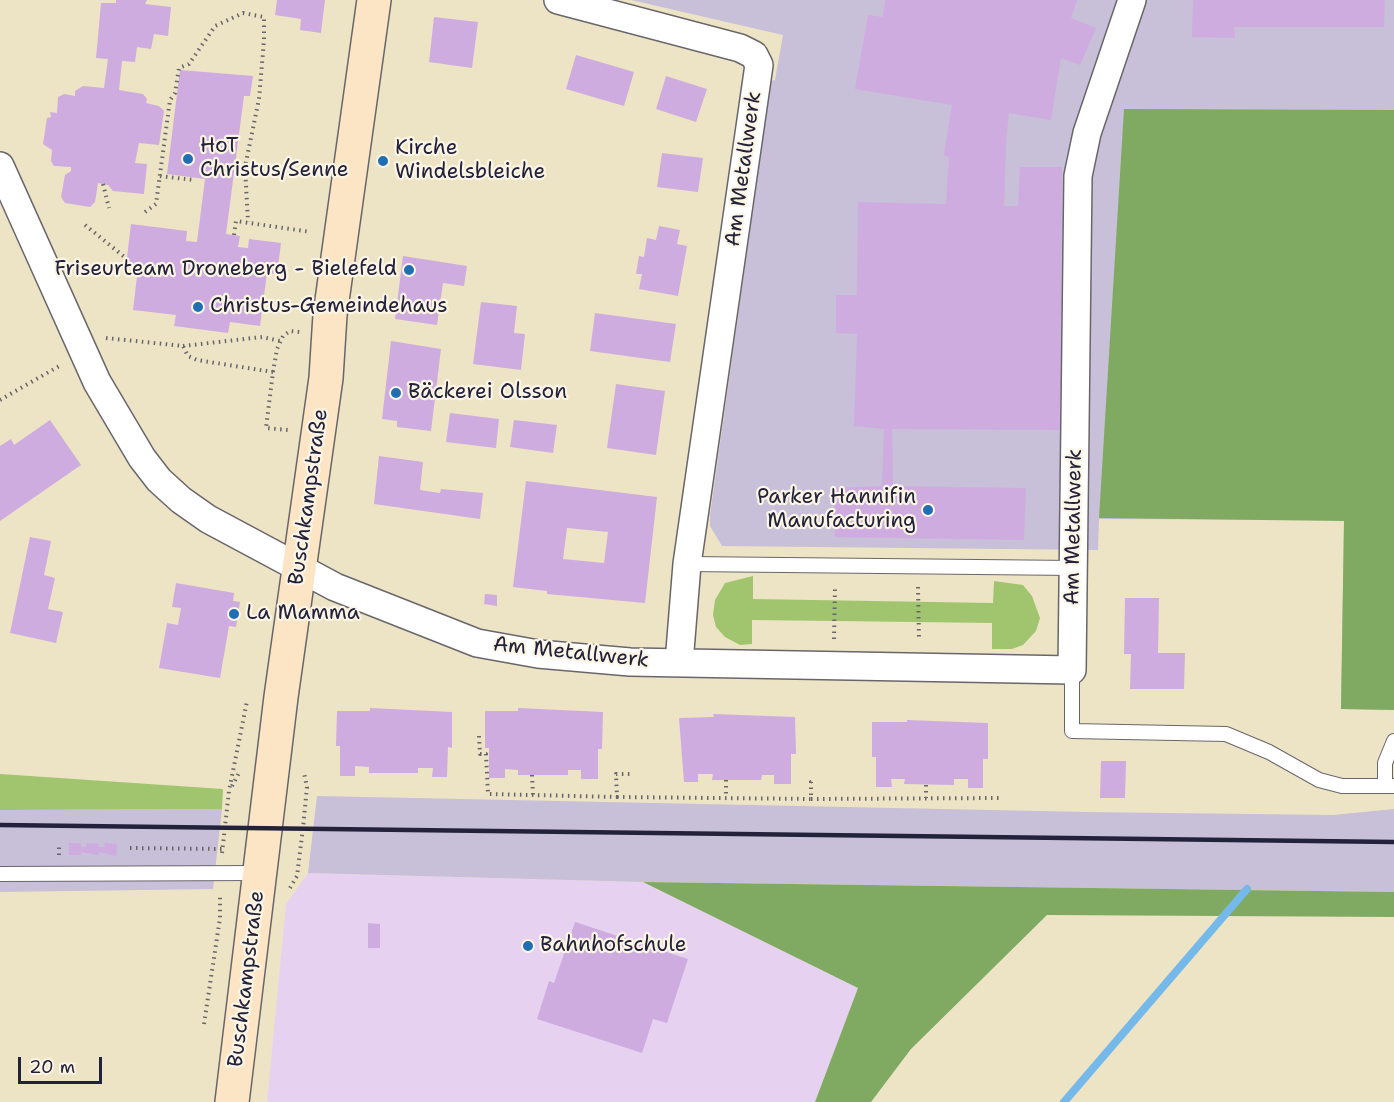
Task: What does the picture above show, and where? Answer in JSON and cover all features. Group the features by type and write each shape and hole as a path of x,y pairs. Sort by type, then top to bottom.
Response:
{"main road":[{"name":"Buschkampstraße","path":"232,1102 259,873 326,378 328,335 374,0"}],"street":[{"name":"Am Metallwerk","path":"558,0 740,48 754,55 759,65 687,564 679,663"},
{"name":"Am Metallwerk","path":"0,166 82,351 111,409 159,480 181,500 208,519 335,587 397,614 477,643 538,654 679,663 1072,670 1078,176 1087,133 1132,0"}],"lane":[{"path":"687,564 1074,568"},
{"path":"1072,670 1072,731 1226,734 1269,752 1319,780 1342,786 1390,786 1385,764 1394,741"},
{"path":"0,874 259,873"}],"path":[{"path":"145,212 156,204 170,100 175,93 179,68 189,64 215,26 243,13 264,17 260,88 245,167 248,222"},
{"path":"252,86 260,88"},
{"path":"160,176 193,180 194,178"},
{"path":"103,184 109,208"},
{"path":"234,235 236,221 341,237"},
{"path":"85,225 127,259"},
{"path":"318,434 266,428 273,372 280,341 290,331 328,335"},
{"path":"0,400 104,338 183,346 262,337 280,341"},
{"path":"183,346 188,356 197,360 273,372"},
{"path":"834,621 835,600"},
{"path":"918,602 919,622"},
{"path":"204,1024 220,918 220,872 229,791 249,693"},
{"path":"479,736 480,754 486,754 488,794 811,799 1001,798"},
{"path":"288,891 297,876 307,787 304,772"},
{"path":"618,797 616,774 630,774"},
{"path":"532,775 533,795"},
{"path":"726,780 726,798"},
{"path":"811,799 811,782 814,782"},
{"path":"926,785 926,798"},
{"path":"59,844 59,854"},
{"path":"130,848 223,849"}],"shaded area":[{"path":"631,0 1394,0 1394,710 1341,709 1344,520 1099,519 1098,550 722,546 710,526 710,515 771,81 775,80 783,35"},
{"path":"317,796 1333,815 1394,809 1394,892 643,882 308,873"},
{"path":"222,809 213,889 0,892 0,810"},
{"name":"Bahnhofschule","path":"308,873 643,882 859,988 815,1102 267,1102 286,904"}],"green space":[{"path":"1124,109 1394,110 1394,710 1341,709 1344,521 1099,518"},
{"path":"753,576 753,599 993,603 994,581 1023,585 1032,596 1040,618 1036,631 1023,645 1012,649 992,649 992,623 752,620 752,644 740,645 725,637 716,627 713,615 715,600 725,583"},
{"path":"0,774 223,789 222,809 0,810"},
{"path":"643,882 1394,892 1394,917 1047,915 911,1049 871,1102 815,1102 858,988"}],"building":[{"path":"116,0 147,0 145,4 171,7 168,36 154,34 151,49 137,47 135,62 122,61 119,90 143,94 147,99 146,103 159,106 164,111 159,145 139,143 135,163 147,164 144,194 113,191 108,185 98,183 95,202 90,207 65,203 61,197 65,175 71,171 71,167 54,166 51,161 52,150 43,144 47,118 51,117 50,112 57,113 58,97 64,94 75,96 75,91 83,86 104,88 108,59 96,58 101,3 116,3"},
{"path":"277,0 325,0 321,33 300,30 301,19 275,15"},
{"path":"885,0 1077,0 1071,18 1096,28 1080,65 1061,58 1051,120 1009,113 1006,141 1004,206 1018,206 1020,167 1062,167 1060,430 892,429 893,486 1026,488 1024,540 835,537 834,488 882,486 884,429 854,426 857,334 836,333 836,295 857,295 858,202 946,204 949,157 944,155 952,105 855,89 868,15 883,17"},
{"path":"1193,0 1385,0 1384,27 1234,27 1235,38 1192,37"},
{"path":"434,17 478,22 472,68 429,62"},
{"path":"576,55 634,72 624,106 566,89"},
{"path":"180,70 253,76 250,96 244,96 226,234 240,236 238,247 248,248 249,239 281,243 277,274 267,273 260,326 230,322 228,333 174,326 176,315 133,310 138,268 126,266 131,224 187,231 186,241 197,242 205,179 167,174"},
{"path":"666,76 707,89 696,122 656,109"},
{"path":"662,153 703,158 698,192 657,187"},
{"path":"659,226 680,230 677,244 687,246 678,296 639,289 642,274 636,274 639,256 644,257 647,238 656,240"},
{"path":"403,256 467,266 464,286 443,283 437,325 395,319"},
{"path":"481,302 517,306 514,333 525,334 521,370 473,364"},
{"path":"595,313 676,324 670,362 590,351"},
{"path":"391,341 441,349 431,431 397,427 397,421 382,419"},
{"path":"616,384 665,391 656,455 607,448"},
{"path":"450,413 499,419 496,448 446,442"},
{"path":"50,420 81,465 0,521 0,446 11,439 14,445"},
{"path":"514,420 557,425 553,453 510,447"},
{"path":"379,456 423,462 420,490 440,493 441,489 483,493 480,519 374,504"},
{"path":"526,481 657,497 645,603 547,594 547,591 513,587","holes":["567,528 608,532 604,563 563,559"]},
{"path":"30,537 51,541 44,575 55,578 48,609 63,612 56,643 10,633"},
{"path":"176,583 234,593 233,601 240,602 236,627 229,626 220,678 159,668 167,623 178,625 181,608 172,607"},
{"path":"485,594 497,595 497,606 484,604"},
{"path":"1125,598 1159,598 1158,653 1185,653 1184,689 1130,689 1131,654 1124,654"},
{"path":"370,708 452,712 452,748 448,747 447,777 432,777 433,768 418,768 418,773 369,773 369,767 355,766 355,776 340,776 340,746 336,746 337,711 370,711"},
{"path":"518,708 603,712 602,749 598,749 598,779 581,779 581,770 568,770 568,775 518,775 518,770 505,769 505,778 489,778 489,748 485,748 485,711 518,711"},
{"path":"713,714 795,717 796,754 791,754 791,784 774,784 774,775 762,775 761,780 712,780 713,774 698,774 698,782 684,782 679,718 714,717"},
{"path":"907,720 988,723 988,759 983,759 983,788 968,788 968,779 954,779 954,785 904,784 905,779 891,779 892,787 876,787 876,757 872,757 872,722 907,722"},
{"path":"1101,761 1126,761 1125,798 1100,798"},
{"path":"69,843 81,843 81,847 86,847 86,843 99,844 99,847 105,847 104,843 117,844 116,856 99,852 99,855 81,852 81,855 69,855"},
{"path":"575,922 688,959 667,1023 653,1019 642,1053 537,1019 549,981 554,983"},
{"path":"368,923 380,924 380,948 368,948"}],"waterway":[{"path":"1064,1102 1247,889"}],"railway":[{"path":"0,825 1394,842"}],"place":[{"name":"HoT Christus/Senne","path":"188,159"},
{"name":"Kirche Windelsbleiche","path":"383,161"},
{"name":"Friseurteam Droneberg - Bielefeld","path":"409,270"},
{"name":"Christus-Gemeindehaus","path":"198,307"},
{"name":"Bäckerei Olsson","path":"396,393"},
{"name":"Parker Hannifin Manufacturing","path":"928,510"},
{"name":"La Mamma","path":"234,614"},
{"name":"Bahnhofschule","path":"528,946"}]}
